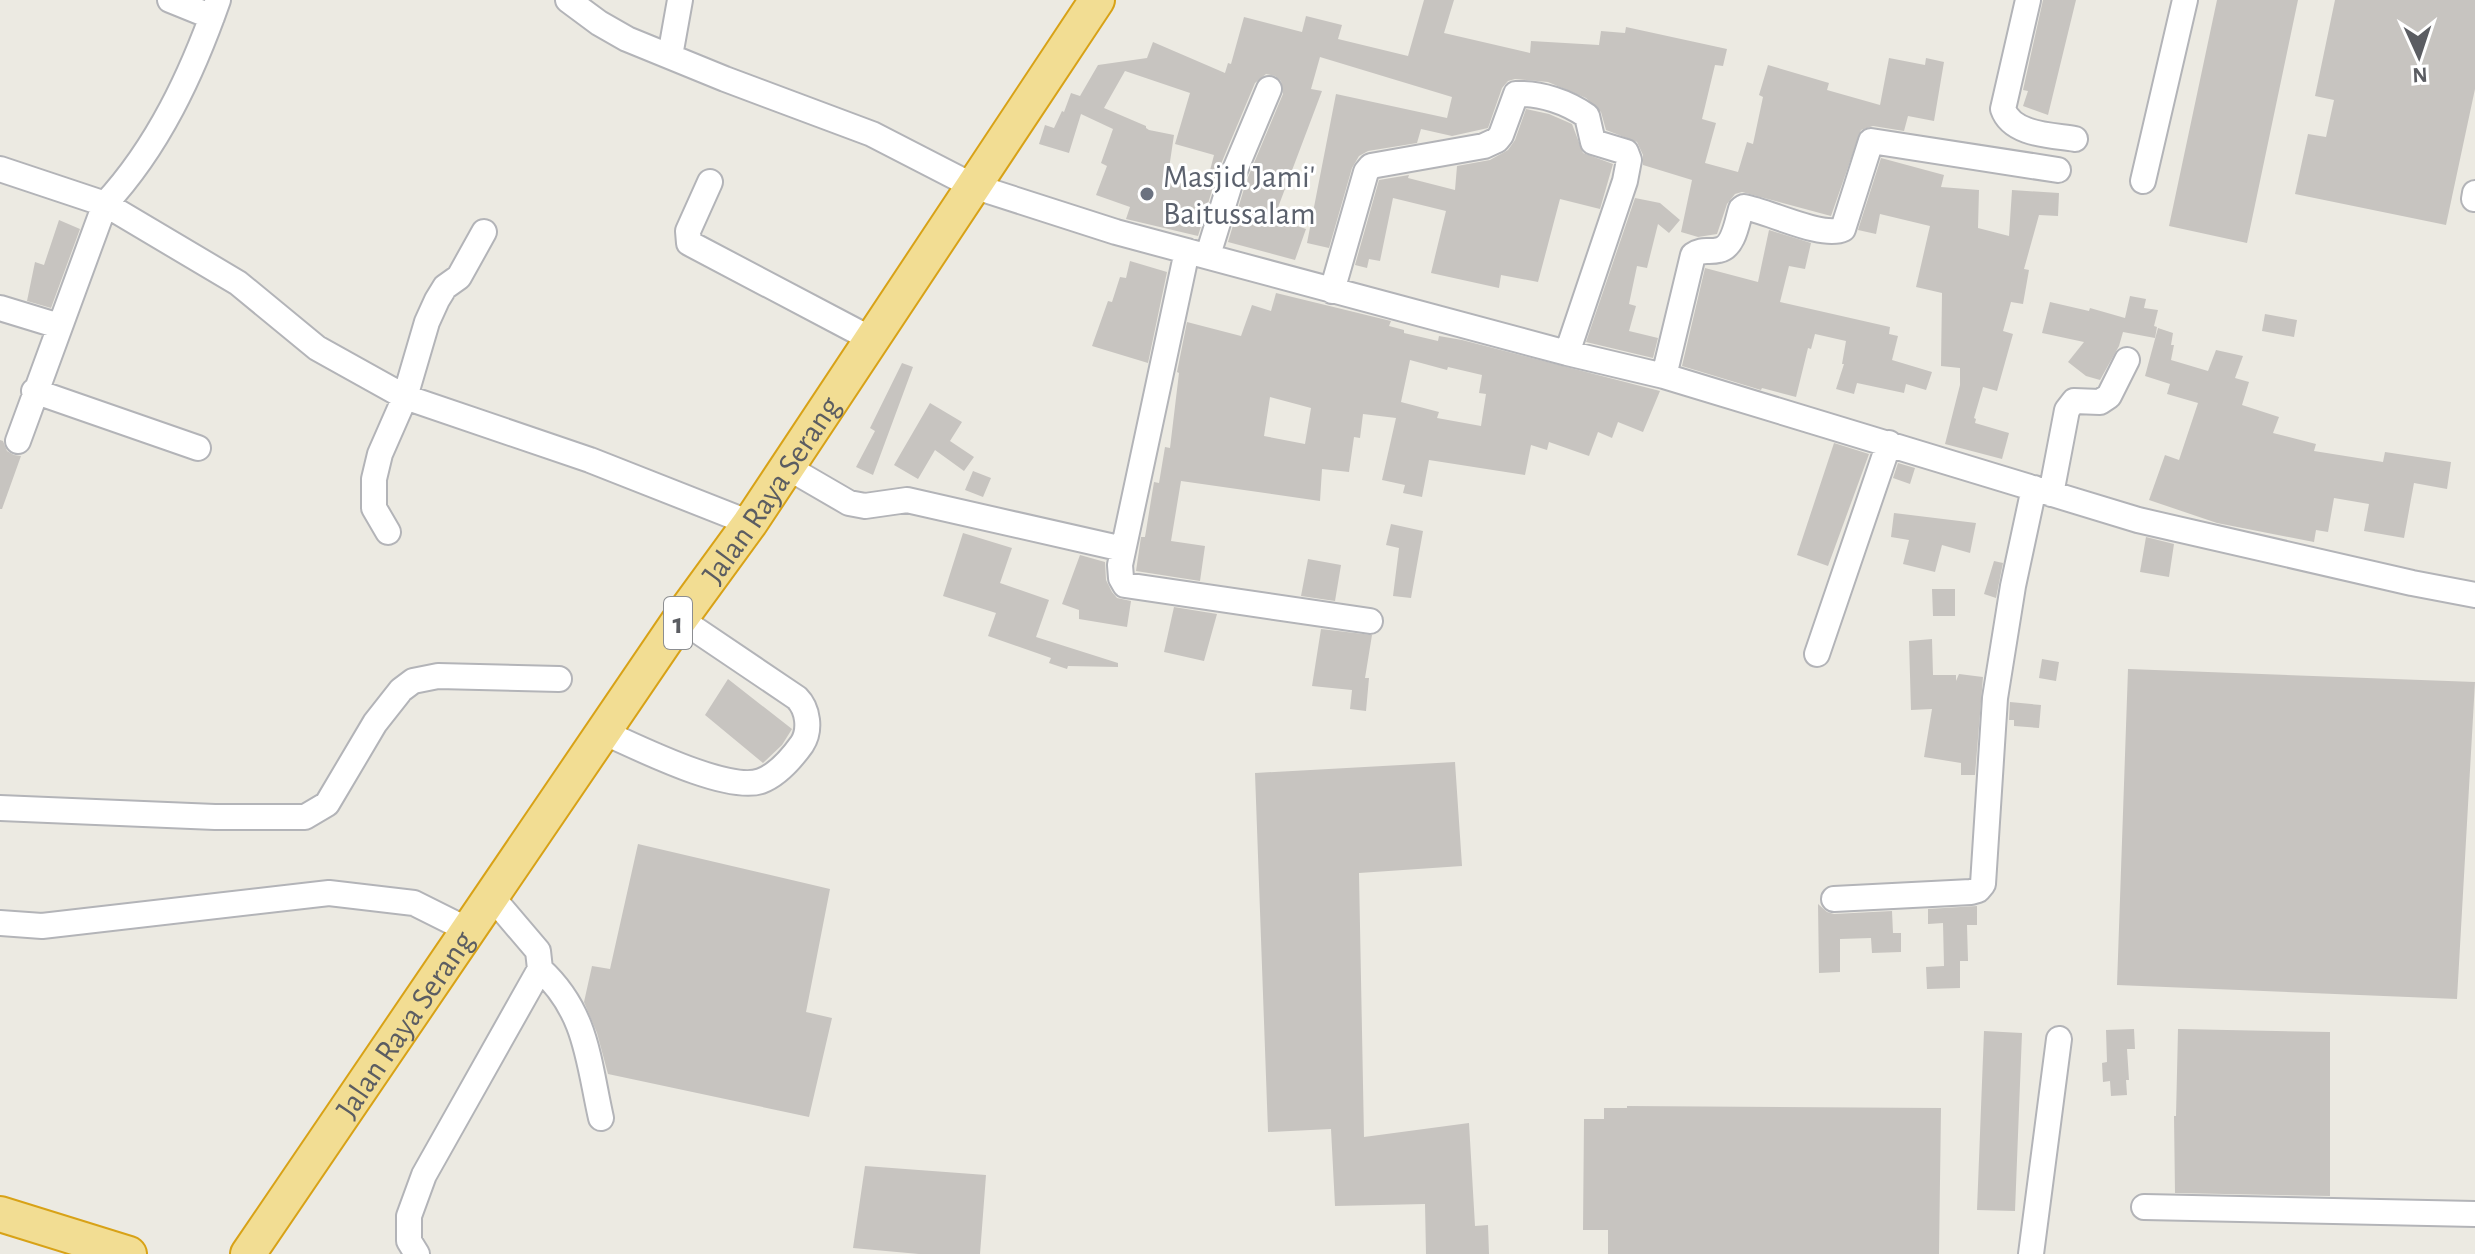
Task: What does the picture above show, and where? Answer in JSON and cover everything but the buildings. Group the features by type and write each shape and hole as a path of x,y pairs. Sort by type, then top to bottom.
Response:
{"highway":[{"name":"Jalan Raya Serang","path":"251,1249 680,619 750,523 1097,0"},
{"path":"0,1214 129,1254"}],"street":[{"path":"18,441 105,204 132,175 176,100 215,8 170,0"},
{"path":"568,0 627,39 872,134 973,186 1147,242 1664,376 2138,520 2475,595"},
{"path":"670,56 680,0"},
{"path":"2028,0 2003,109 2007,119 2018,128 2075,139"},
{"path":"2143,181 2185,0"},
{"path":"1269,89 1198,253 1123,549 1121,578 1125,585 1370,621"},
{"path":"1332,291 1366,172 1371,166 1484,146 1497,140 1516,94 1569,104 1587,116 1593,142 1626,152 1629,160 1625,181 1567,353"},
{"path":"1664,376 1693,255 1703,250 1718,251 1726,246 1732,239 1744,207 1815,228 1837,232 1843,229 1871,141 2058,170"},
{"path":"0,169 105,204 238,283 317,348 405,397 590,460 750,523"},
{"path":"710,182 688,231 689,243 871,339"},
{"path":"388,532 374,508 374,479 380,454 405,397 427,322 437,300 445,287 459,277 484,232"},
{"path":"0,308 59,326"},
{"path":"1834,899 1971,892 1983,884 1995,698 2013,586 2067,410 2074,401 2100,402 2109,396 2127,360"},
{"path":"34,391 198,448"},
{"path":"1817,654 1889,443"},
{"path":"787,467 849,503 865,506 907,500 1123,549"},
{"path":"603,732 693,771 746,784 775,774 804,741 808,723 804,705 797,698 680,619"},
{"path":"0,808 305,817 327,804 375,723 401,690 413,681 438,676 559,679"},
{"path":"0,923 42,926 329,893 414,903 470,931"},
{"path":"417,1254 409,1241 409,1216 424,1175 540,969 538,951 492,897"},
{"path":"540,969 559,987 584,1039 601,1118"},
{"path":"2031,1254 2059,1039"},
{"path":"2144,1207 2475,1214"}],"place":[{"name":"Masjid Jami' Baitussalam","path":"1147,194"}]}
